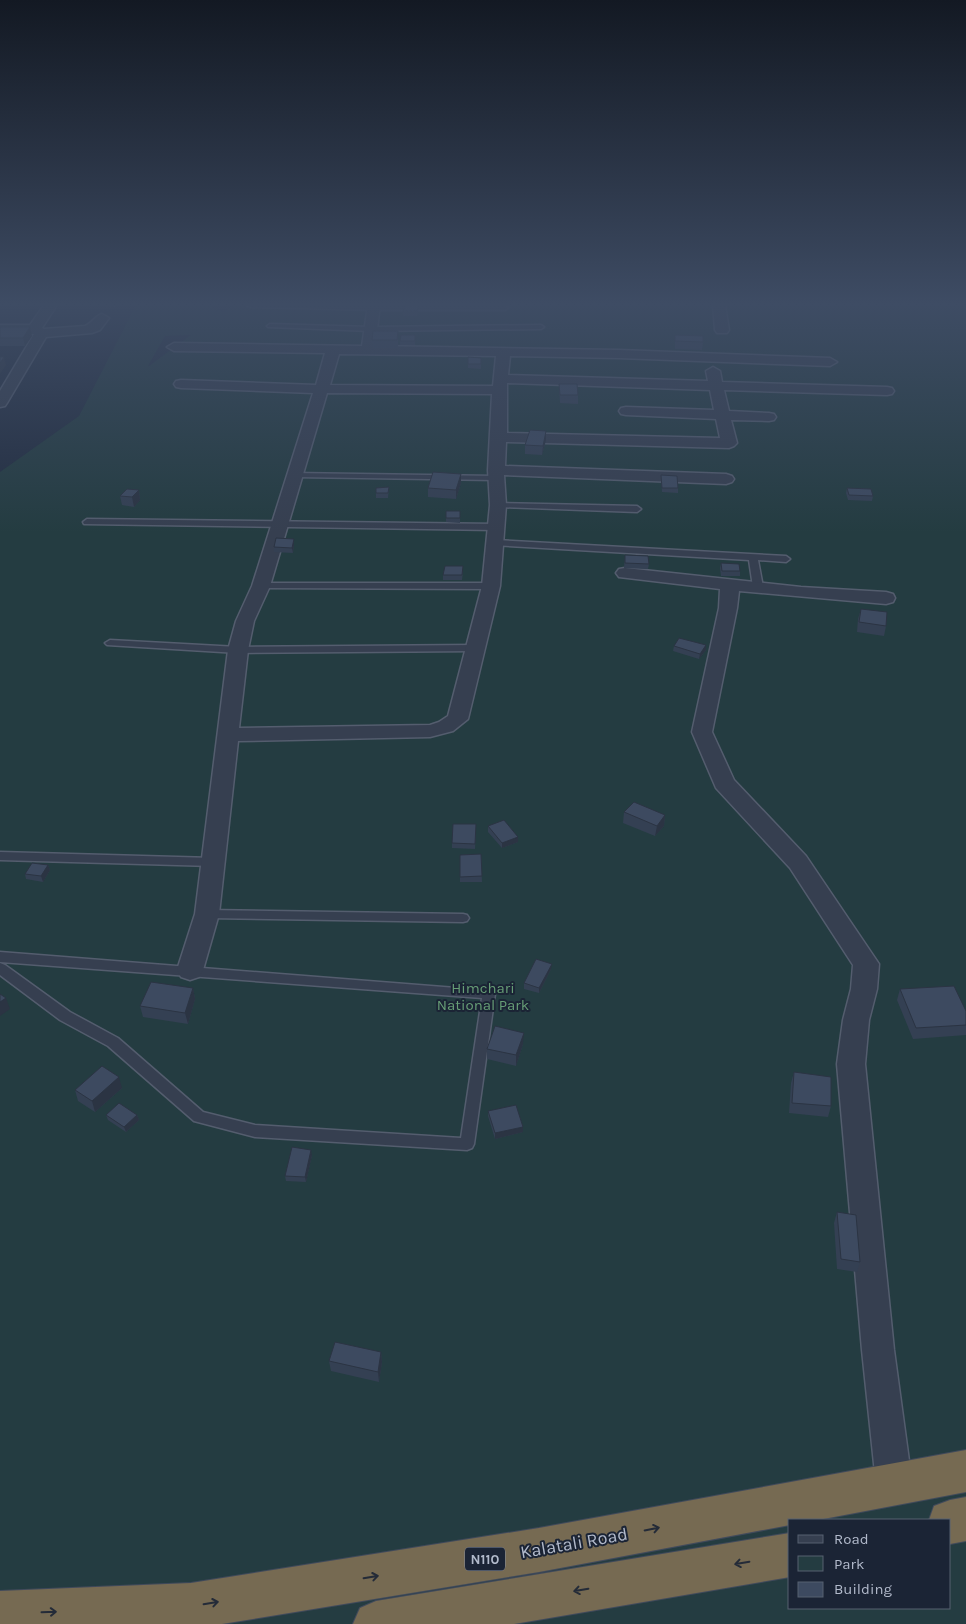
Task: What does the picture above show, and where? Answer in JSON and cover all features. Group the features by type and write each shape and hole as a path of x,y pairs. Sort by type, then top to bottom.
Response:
{"highway":[{"name":"Kalatali Road","path":"0,1614 191,1606 539,1550 966,1471"},
{"path":"951,1522 966,1519"},
{"path":"376,1624 541,1610 788,1555"}],"street":[{"path":"0,403 12,381"},
{"path":"190,970 207,914 238,650 245,621 261,586 323,381"},
{"path":"228,735 430,731 446,728 458,719 491,586 498,506 496,474 501,381"},
{"path":"499,437 729,443 716,381"},
{"path":"181,384 320,389 500,385 717,385 886,391"},
{"path":"626,411 769,417"},
{"path":"496,474 726,479"},
{"path":"625,573 886,598"},
{"path":"730,584 728,608 702,732 724,782 798,862 866,964 864,989 856,1020 851,1064 876,1331 894,1483"}],"lane":[{"path":"296,474 496,474"},
{"path":"498,506 637,509"},
{"path":"87,522 280,525 496,535 786,559"},
{"path":"753,557 758,586"},
{"path":"261,586 491,586"},
{"path":"110,643 238,650 476,648"},
{"path":"0,856 213,862"},
{"path":"207,914 463,918"},
{"path":"0,957 489,994 467,1144 256,1131 199,1117 113,1042 65,1016 0,968"}],"green space":[{"name":"Himchari National Park","path":"97,381 966,381 966,1624 0,1624 0,472 79,416"}],"building":[{"path":"559,384 577,384 578,395 560,395"},
{"path":"530,430 546,431 543,446 525,445"},
{"path":"433,472 461,474 456,490 428,488"},
{"path":"661,475 677,476 678,488 662,488"},
{"path":"389,487 388,493 376,493 376,488"},
{"path":"847,488 871,489 873,496 849,495"},
{"path":"127,489 139,490 132,497 120,496"},
{"path":"446,511 460,511 460,518 446,518"},
{"path":"276,538 294,539 292,548 274,547"},
{"path":"625,555 648,556 649,564 625,563"},
{"path":"721,563 739,564 740,571 722,571"},
{"path":"445,566 463,566 462,575 443,575"},
{"path":"861,609 887,612 886,626 859,622"},
{"path":"679,638 706,645 700,654 674,646"},
{"path":"634,802 665,815 657,826 624,812"},
{"path":"504,820 518,837 502,843 488,826"},
{"path":"453,824 476,824 475,844 452,843"},
{"path":"481,854 482,876 460,877 460,855"},
{"path":"32,863 48,865 41,876 25,874"},
{"path":"536,959 552,964 539,988 524,983"},
{"path":"151,982 193,988 185,1013 140,1006"},
{"path":"954,986 966,1011 966,1025 916,1028 900,989"},
{"path":"0,994 6,998 0,1002"},
{"path":"495,1026 524,1033 516,1055 487,1049"},
{"path":"102,1066 119,1077 92,1101 75,1090"},
{"path":"794,1072 831,1077 831,1106 792,1103"},
{"path":"119,1103 137,1115 124,1127 106,1115"},
{"path":"516,1105 523,1127 495,1133 488,1111"},
{"path":"292,1147 311,1150 305,1177 285,1176"},
{"path":"837,1212 856,1215 860,1262 841,1259"},
{"path":"335,1342 381,1352 378,1372 329,1361"}]}
